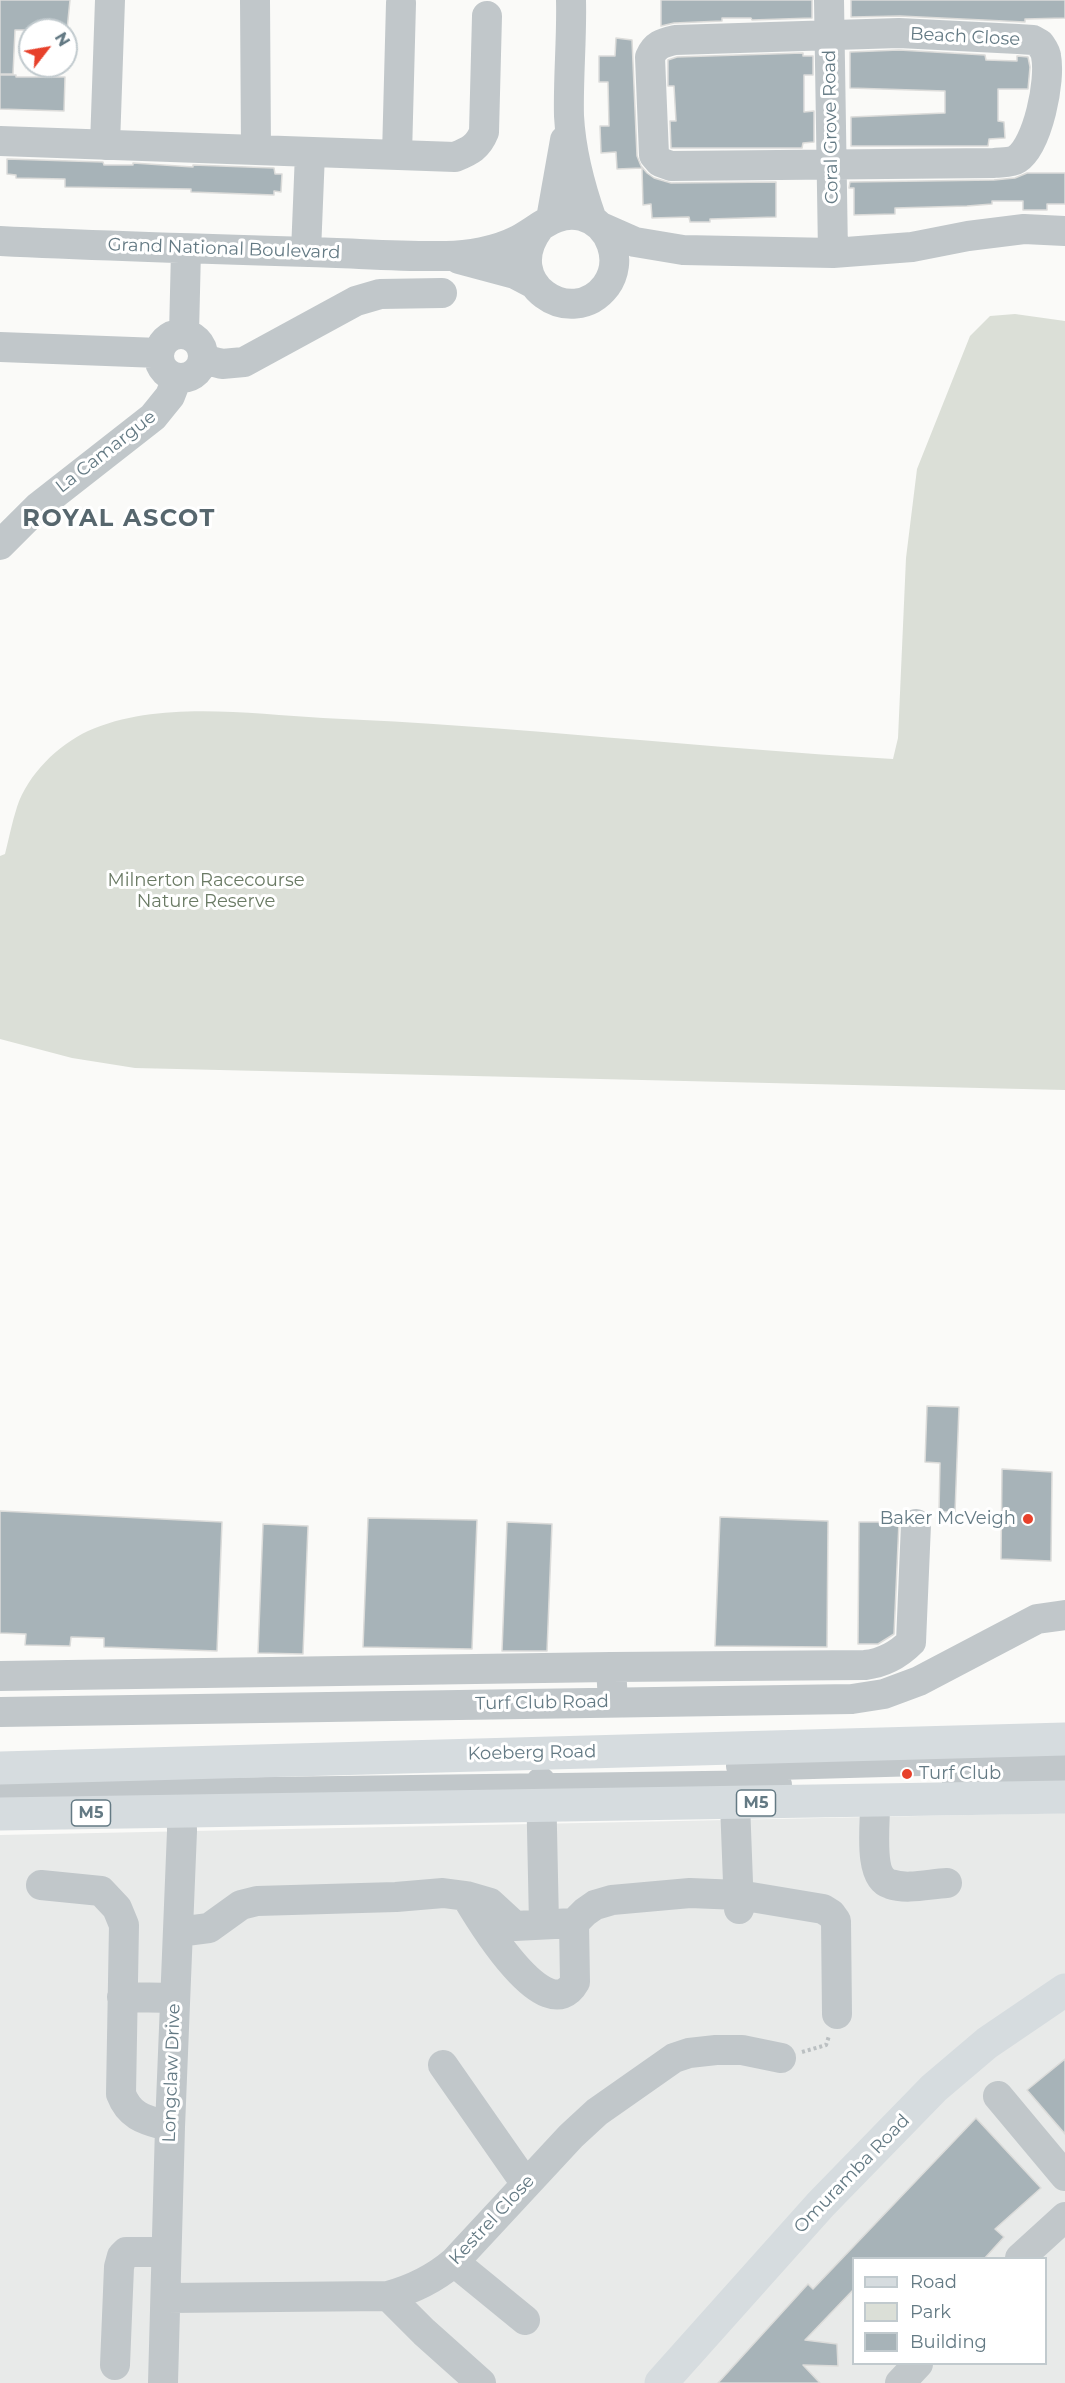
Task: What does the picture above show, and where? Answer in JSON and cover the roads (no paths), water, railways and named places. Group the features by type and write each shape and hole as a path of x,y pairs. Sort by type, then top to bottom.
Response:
{"main road":[{"name":"Koeberg Road","path":"0,1814 181,1789 540,1753 1065,1739"},
{"name":"Koeberg Road","path":"0,1768 181,1789 735,1803 1065,1797"},
{"name":"Omuramba Road","path":"661,2383 821,2204 934,2088 987,2043 1065,1990"}],"street":[{"path":"105,145 110,0"},
{"path":"255,0 256,150"},
{"path":"571,0 569,117 574,160 581,188 597,224 609,237 614,249 615,262 607,285"},
{"name":"Coral Grove Road","path":"829,0 833,253"},
{"path":"397,155 400,3"},
{"path":"0,141 455,157 470,151 480,143 484,132 487,16"},
{"name":"Beach Close","path":"900,33 1033,40 1040,44 1046,56 1042,113 1026,151 1015,160 994,163 831,165 671,166 660,162 654,155 650,57 654,48 675,40 829,36 900,33"},
{"path":"569,117 545,223 527,249 527,267 534,284 552,300 576,303 599,294 624,270 683,250"},
{"path":"306,252 310,153"},
{"path":"545,223 572,214 634,242 683,250 833,253 912,247 1024,229 1065,231"},
{"name":"Grand National Boulevard","path":"0,241 186,250 447,256 496,248 516,241 545,223"},
{"path":"184,334 186,250"},
{"name":"Grand National Boulevard","path":"447,256 515,274 534,284"},
{"path":"203,358 222,364 244,362 356,301 380,294 442,293"},
{"path":"184,334 197,341 202,348 203,358 196,372 190,376 177,378 163,370 159,362 159,353 167,338 184,334"},
{"path":"0,347 159,353"},
{"name":"La Camargue","path":"0,545 38,507 153,417 170,396 177,378"},
{"path":"0,1677 865,1665 902,1651 911,1642 916,1524"},
{"name":"Turf Club Road","path":"0,1712 852,1699 884,1694 919,1682 1037,1619 1065,1615"},
{"path":"611,1667 613,1702"},
{"path":"574,1923 575,1982 570,1990 554,1996 520,1973 519,1932 541,1797 540,1753 612,1769 1065,1757"},
{"path":"541,1797 985,1783 1065,1776"},
{"path":"0,1793 181,1789"},
{"name":"Longclaw Drive","path":"163,2383 181,1789"},
{"path":"875,1800 874,1864 880,1876 887,1884 903,1887 947,1883"},
{"path":"735,1803 739,1902"},
{"path":"41,1885 101,1891 117,1908 124,1925 121,2094 126,2107 134,2113 144,2119 170,2127"},
{"path":"178,1932 209,1928 234,1909 256,1900 396,1897 443,1893 466,1896 490,1903 519,1932"},
{"path":"519,1932 574,1923 595,1905 625,1898 690,1893 739,1902 823,1909 836,1921 837,2014"},
{"path":"122,1997 175,1998"},
{"name":"Kestrel Close","path":"167,2298 388,2296 411,2290 438,2275 454,2262 571,2136 597,2112 674,2058 716,2050 742,2050 781,2058"},
{"path":"443,2065 526,2184"},
{"path":"998,2096 1065,2176"},
{"path":"1022,2257 1065,2217"},
{"path":"115,2365 119,2267 122,2256 126,2252 166,2252"},
{"path":"454,2262 525,2320"},
{"path":"388,2296 481,2383"},
{"path":"900,2383 917,2365"}],"place":[{"name":"Baker McVeigh","path":"1028,1519"},
{"name":"Turf Club","path":"907,1774"}],"district":[{"name":"ROYAL ASCOT","path":"119,519"}],"park label":[{"name":"Milnerton Racecourse Nature Reserve","path":"206,891"}]}
